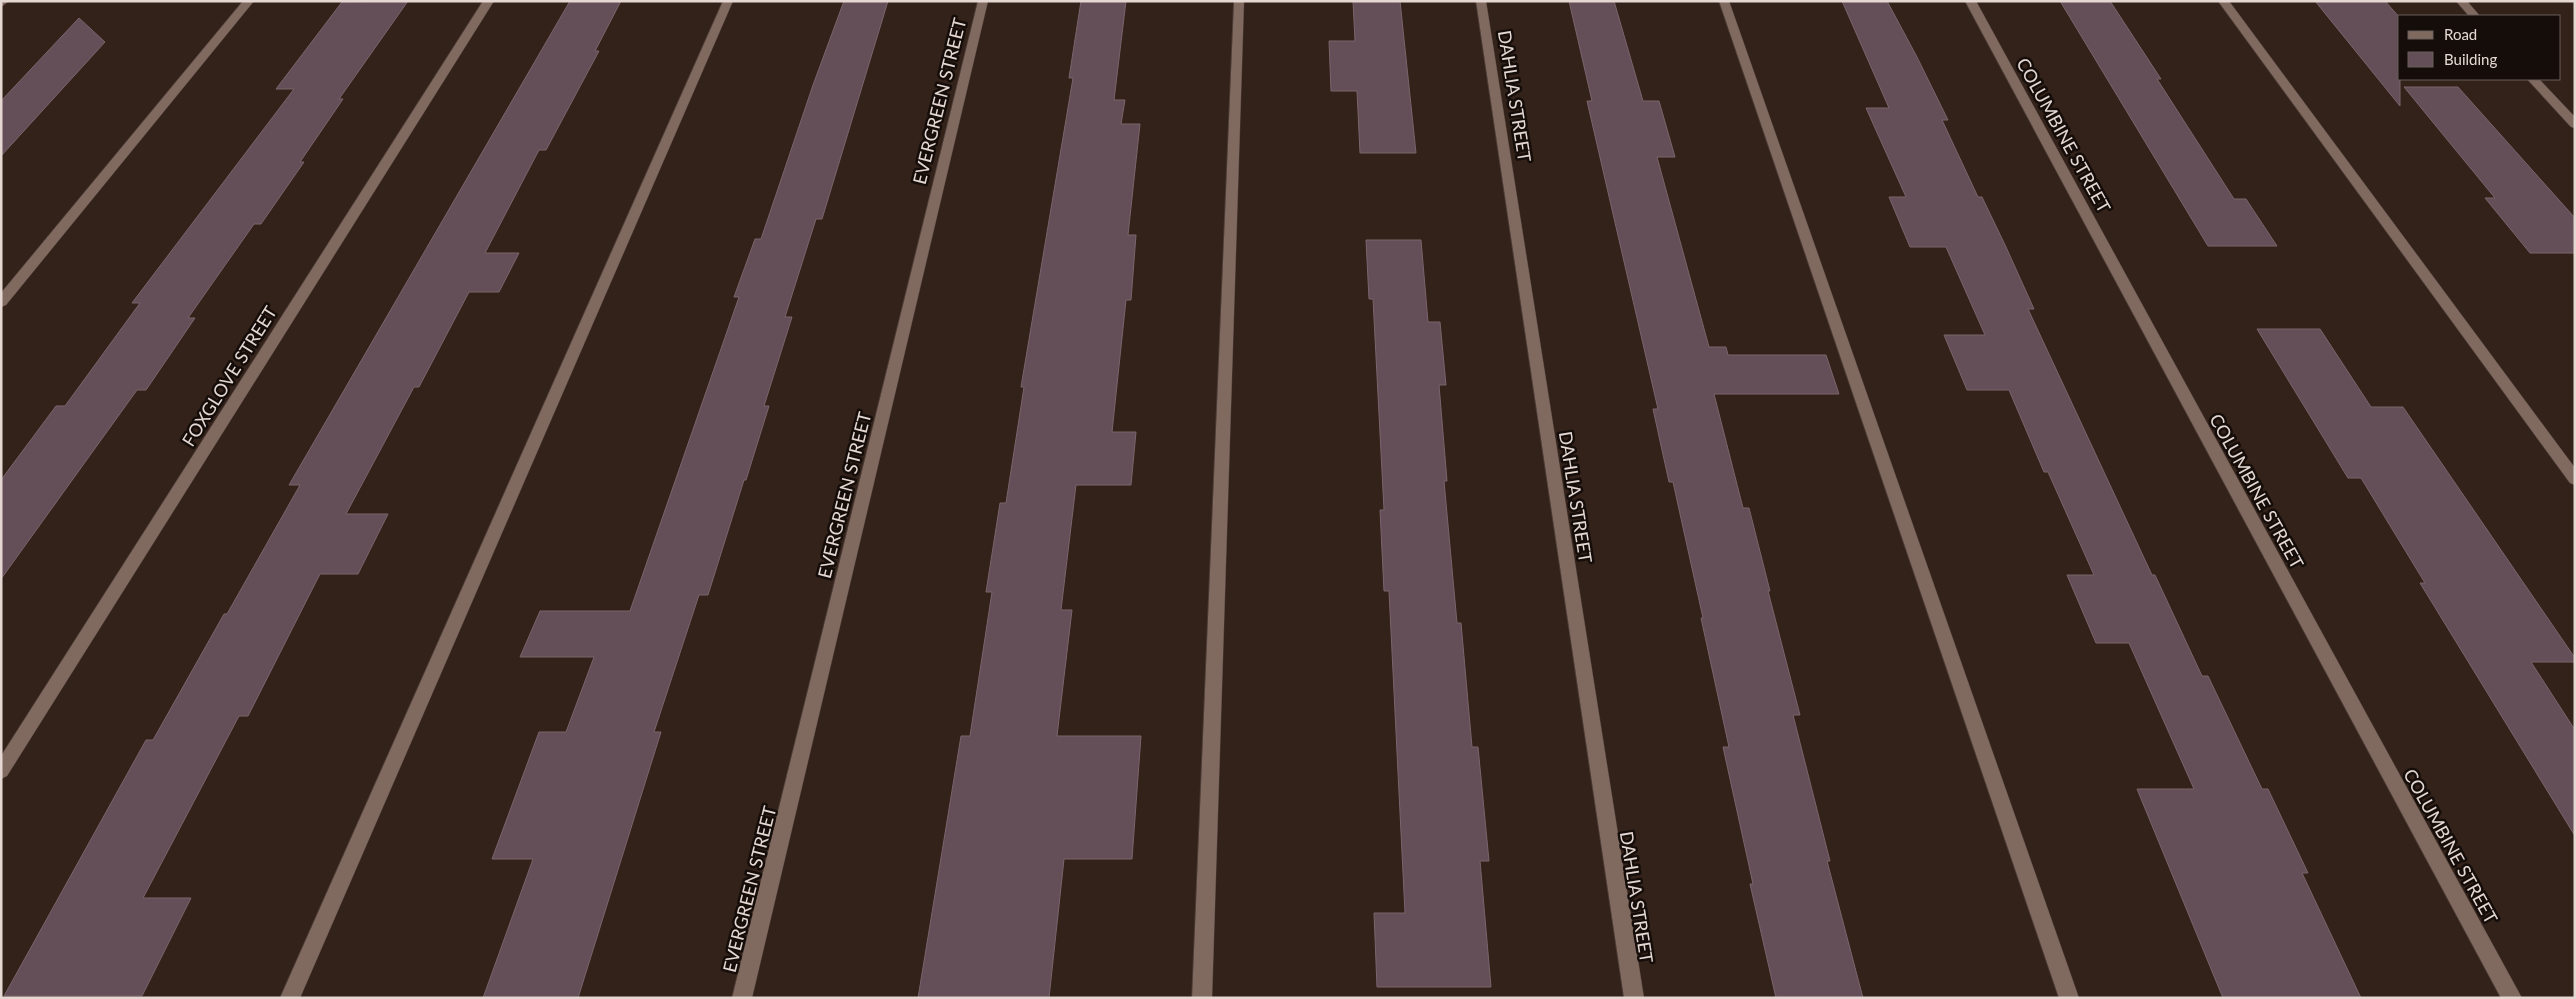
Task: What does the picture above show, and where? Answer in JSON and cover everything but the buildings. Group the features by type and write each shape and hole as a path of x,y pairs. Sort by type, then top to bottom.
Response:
{"street":[{"path":"1,4 4,1"},
{"path":"1,302 248,1"},
{"name":"FOXGLOVE STREET","path":"1,771 488,1"},
{"path":"290,998 728,1"},
{"name":"EVERGREEN STREET","path":"742,998 983,1"},
{"path":"1202,998 1240,1"},
{"name":"DAHLIA STREET","path":"1481,1 1634,998"},
{"path":"1724,1 2069,998"},
{"name":"COLUMBINE STREET","path":"1970,1 2512,998"},
{"path":"2223,1 2575,479"},
{"path":"2461,1 2474,15"},
{"path":"2534,80 2575,124"}]}
